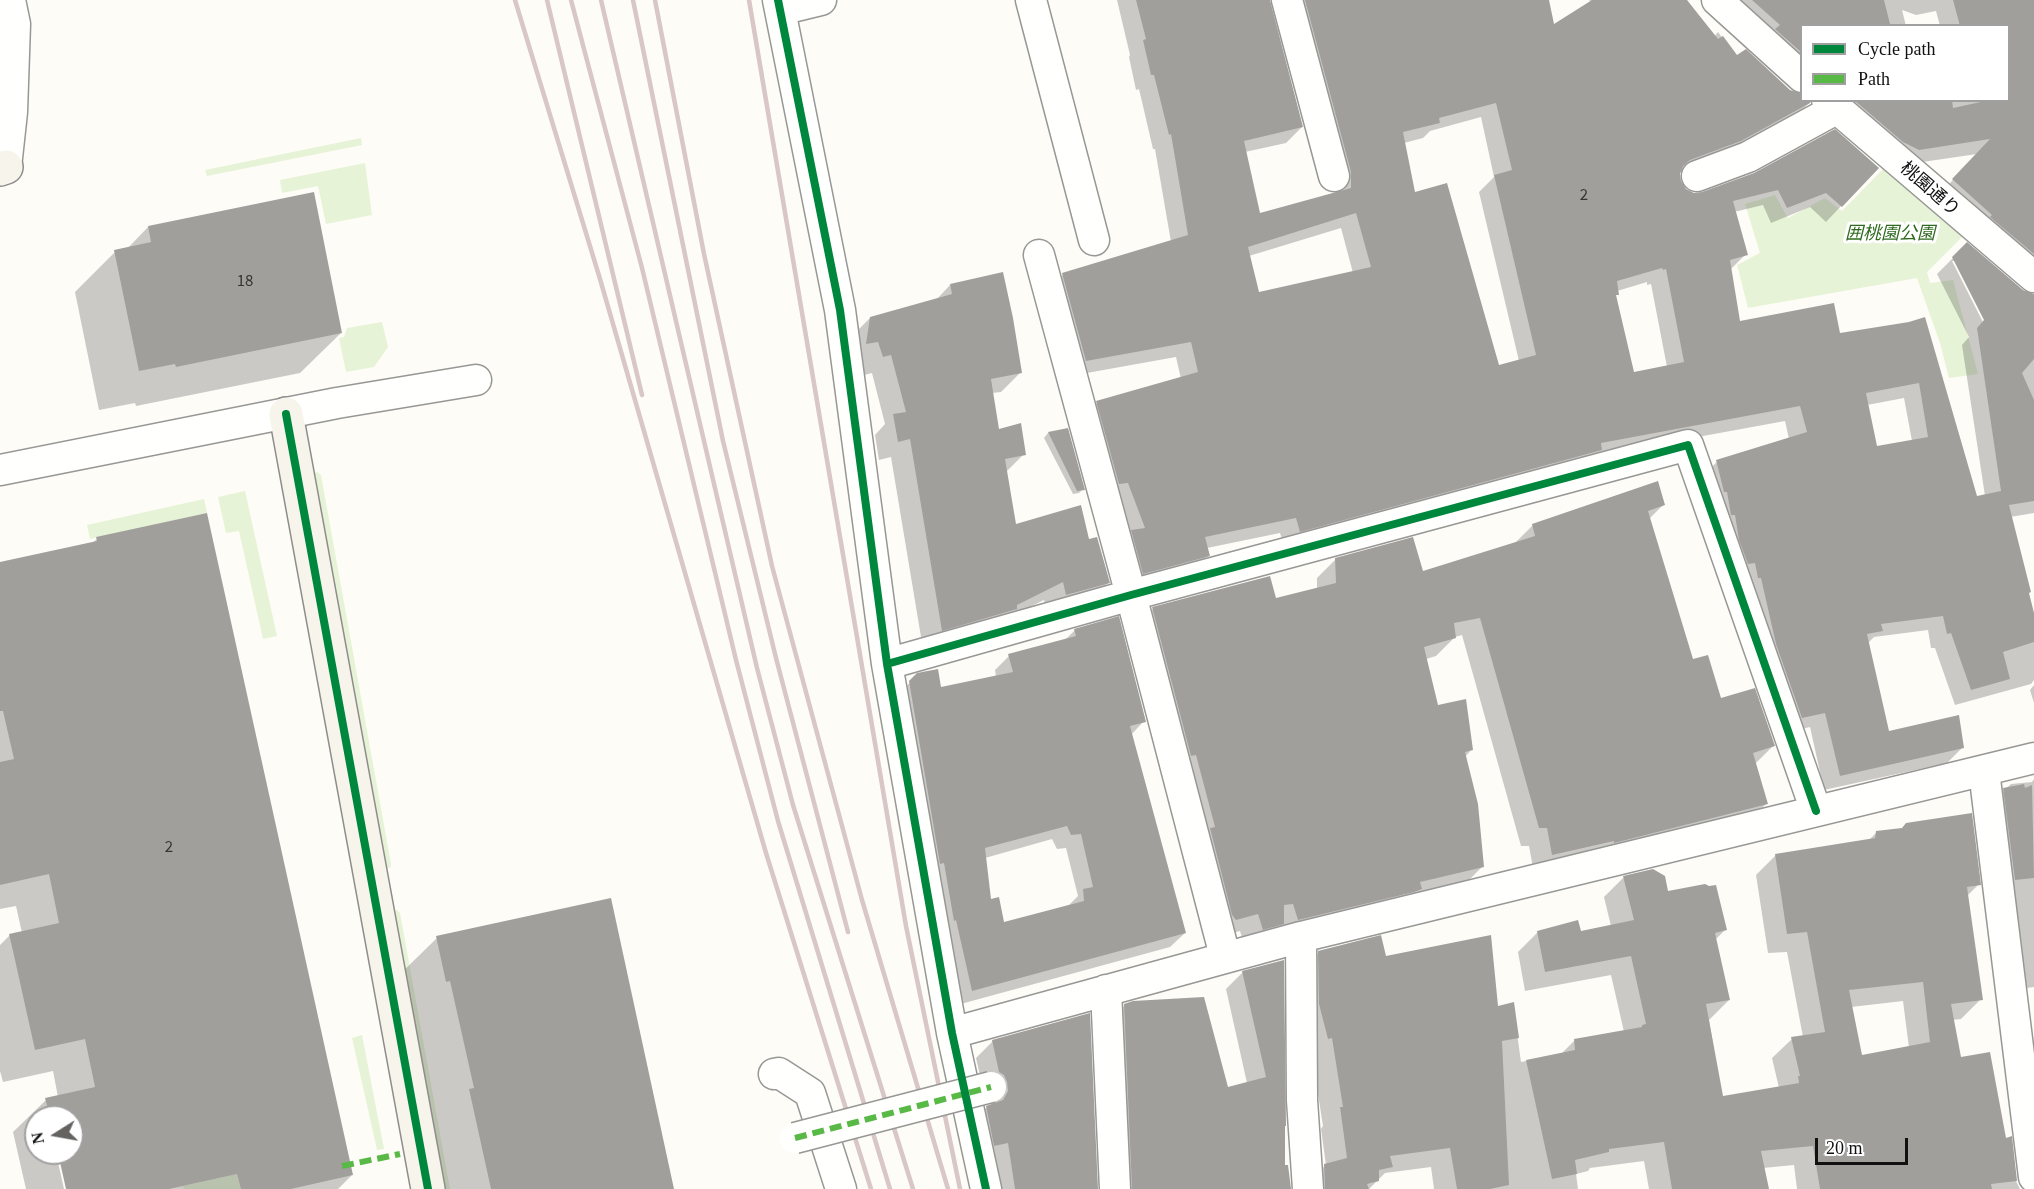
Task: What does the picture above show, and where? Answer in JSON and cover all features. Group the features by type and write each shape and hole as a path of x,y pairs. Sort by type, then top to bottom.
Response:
{"street":[{"path":"3,168 6,109 15,24 10,0"},
{"path":"821,0 779,5 840,310 887,664 952,1033 986,1189"},
{"path":"1031,0 1094,240"},
{"path":"1287,0 1334,176"},
{"path":"1717,0 1800,75"},
{"path":"1697,176 1748,157 1832,105"},
{"name":"桃園通り","path":"1832,105 1912,170 2034,277"},
{"path":"1039,255 1225,956"},
{"path":"0,470 337,403 476,380"},
{"path":"286,414 428,1189"},
{"path":"887,664 1131,595 1688,445 1816,811"},
{"path":"952,1033 1301,936 2034,758"},
{"path":"1984,771 2034,1177"},
{"path":"1301,936 1302,1100 1308,1189"},
{"path":"1106,990 1115,1189"},
{"path":"774,1074 779,1073 810,1093 841,1189"},
{"path":"795,1138 991,1087"}],"green space":[{"path":"361,138 362,145 207,176 205,170"},
{"path":"365,163 372,215 326,224 318,186 282,193 280,180"},
{"name":"囲桃園公園","path":"1888,164 1965,234 1927,272 1930,283 1953,280 1978,374 1949,378 1940,343 1917,278 1748,308 1737,265 1760,253 1745,204 1775,195 1788,218 1825,198 1842,211"},
{"path":"382,322 388,347 374,367 346,372 339,338 344,337 347,328"},
{"path":"317,472 321,475 391,864 391,867 385,869 313,473"},
{"path":"245,491 277,636 263,639 239,531 226,533 218,497"},
{"path":"204,499 207,513 90,539 87,525"},
{"path":"397,910 400,913 450,1189 444,1189 393,911"},
{"path":"362,1035 384,1149 377,1150 352,1038"},
{"path":"237,1174 241,1189 184,1189 183,1186"}],"building":[{"path":"1136,0 1270,0 1303,127 1244,141 1260,213 1351,188 1351,172 1305,0 1549,0 1554,24 1592,0 1687,0 1718,39 1723,36 1737,55 1746,49 1790,90 1800,93 1800,102 1810,103 1741,141 1690,160 1683,166 1680,174 1686,189 1694,193 1702,192 1754,173 1835,129 1879,168 1842,207 1826,193 1787,208 1778,190 1733,201 1748,255 1730,260 1740,321 1834,303 1840,333 1909,322 1925,317 1977,496 2001,491 1977,328 1984,320 1952,257 1967,242 2023,290 2034,294 2034,359 2022,373 2034,400 2034,501 2009,505 2031,592 2029,593 2034,613 2034,642 2003,652 2010,679 1971,690 1951,633 1947,634 1943,616 1881,624 1883,631 1867,634 1889,731 1959,715 1964,748 1840,776 1825,713 1802,718 1776,644 1761,578 1758,578 1755,563 1748,564 1739,540 1735,515 1731,515 1727,492 1724,492 1716,460 1807,432 1800,406 1601,443 1602,450 1300,532 1296,518 1205,537 1210,556 1143,574 1131,530 1145,528 1128,483 1119,484 1096,401 1198,372 1191,342 1086,361 1062,273 1188,235 1171,134 1169,135 1154,75 1151,75 1143,40 1146,39","holes":["1496,103 1512,170 1494,175 1536,355 1499,365 1447,183 1415,192 1403,132 1440,123 1439,118","1356,213 1371,267 1259,292 1248,247","1662,268 1666,269 1684,362 1634,372 1616,295 1619,295 1617,281","1919,383 1928,437 1877,446 1866,393"]},
{"path":"1752,0 1884,0 1890,24 1800,24 1800,51 1775,29 1780,25"},
{"path":"1953,0 2034,0 2034,254 1990,217 1992,215 1952,179 1990,139 1919,150 1903,142 1856,102 1952,102 1953,108 1981,102 2010,102 2010,24 1959,24"},
{"path":"314,192 342,333 176,367 175,364 139,371 114,250 151,242 148,226"},
{"path":"1003,272 1022,373 991,379 999,429 1021,423 1026,455 1005,459 1016,524 1081,505 1089,539 1097,537 1110,583 1066,595 1063,582 1017,605 1017,609 942,631 910,439 898,442 893,414 906,412 891,355 883,357 878,342 866,344 870,317 952,294 950,284"},
{"path":"1068,428 1085,490 1077,491 1048,432"},
{"path":"1658,481 1665,505 1648,511 1693,659 1708,655 1721,698 1755,688 1775,746 1753,753 1768,804 1614,843 1614,841 1552,855 1547,828 1539,828 1480,618 1454,623 1456,638 1424,647 1438,705 1466,699 1473,750 1465,752 1478,804 1484,867 1420,882 1422,889 1414,892 1298,920 1293,904 1284,905 1284,924 1263,930 1258,914 1236,920 1232,915 1210,828 1215,827 1196,755 1191,756 1152,607 1270,576 1276,598 1336,583 1335,558 1413,537 1423,571 1535,536 1532,524"},
{"path":"207,513 353,1175 291,1189 241,1189 237,1174 169,1189 66,1189 61,1165 84,1165 84,1105 47,1105 45,1098 95,1087 85,1039 35,1050 9,934 59,923 49,874 0,885 0,762 14,759 3,711 0,711 0,562 97,541 96,537"},
{"path":"1119,616 1146,722 1130,726 1186,933 972,991 956,920 954,921 944,863 940,864 909,681 917,673 938,669 941,687 1013,672 1008,654 1076,636 1074,629","holes":["1067,826 1071,835 1081,834 1093,887 1083,889 1084,901 1004,922 999,897 991,899 985,848"]},
{"path":"2024,784 2025,788 2032,785 2034,878 2015,880 2003,788"},
{"path":"1972,813 1981,885 1967,887 1983,1000 1951,1004 1961,1057 1990,1052 2006,1138 2012,1136 2017,1181 1991,1184 1992,1189 1820,1189 1813,1146 1761,1151 1769,1189 1672,1189 1664,1142 1609,1149 1609,1152 1575,1160 1577,1174 1552,1179 1526,1060 1575,1050 1574,1039 1642,1027 1646,1024 1631,956 1545,972 1537,931 1578,920 1581,931 1634,920 1623,876 1653,869 1665,876 1668,891 1705,884 1716,885 1727,930 1715,933 1730,1000 1706,1004 1723,1096 1799,1083 1798,1076 1800,1076 1791,1037 1825,1032 1807,932 1787,934 1775,854 1875,838 1876,831 1902,828 1906,823","holes":["1923,982 1930,1042 1862,1055 1849,990"]},
{"path":"611,898 674,1189 491,1189 469,1089 474,1088 450,981 446,982 436,936"},
{"path":"1381,935 1386,956 1491,935 1498,1006 1514,1002 1519,1038 1502,1041 1509,1185 1490,1189 1457,1189 1450,1148 1390,1156 1393,1167 1379,1170 1379,1181 1367,1184 1369,1189 1325,1189 1324,1164 1347,1158 1340,1107 1343,1107 1332,1038 1328,1039 1319,1004 1318,951"},
{"path":"1284,960 1285,1165 1288,1165 1291,1189 1132,1189 1124,1004 1133,1001 1204,997 1228,1087 1266,1077 1242,971"},
{"path":"1090,1013 1098,1189 1015,1189 1008,1143 994,1146 986,1106 1003,1100 1008,1091 1004,1075 999,1072 992,1040"}],"railway":[{"path":"515,0 600,279 766,853 871,1189"},
{"path":"547,0 642,395"},
{"path":"571,0 642,268 736,660 778,821 890,1189"},
{"path":"601,0 757,668 793,805 913,1189"},
{"path":"633,0 723,441 776,658 848,932"},
{"path":"655,0 704,254 772,566 862,900 948,1189"},
{"path":"749,0 906,926 960,1189"}],"marked path":[{"path":"795,1138 991,1087"},
{"path":"342,1166 400,1154"}],"cycle path":[{"path":"778,0 840,310 887,664 952,1033 986,1189"},
{"path":"286,414 428,1189"},
{"path":"887,664 1131,595 1688,445 1816,811"}]}
